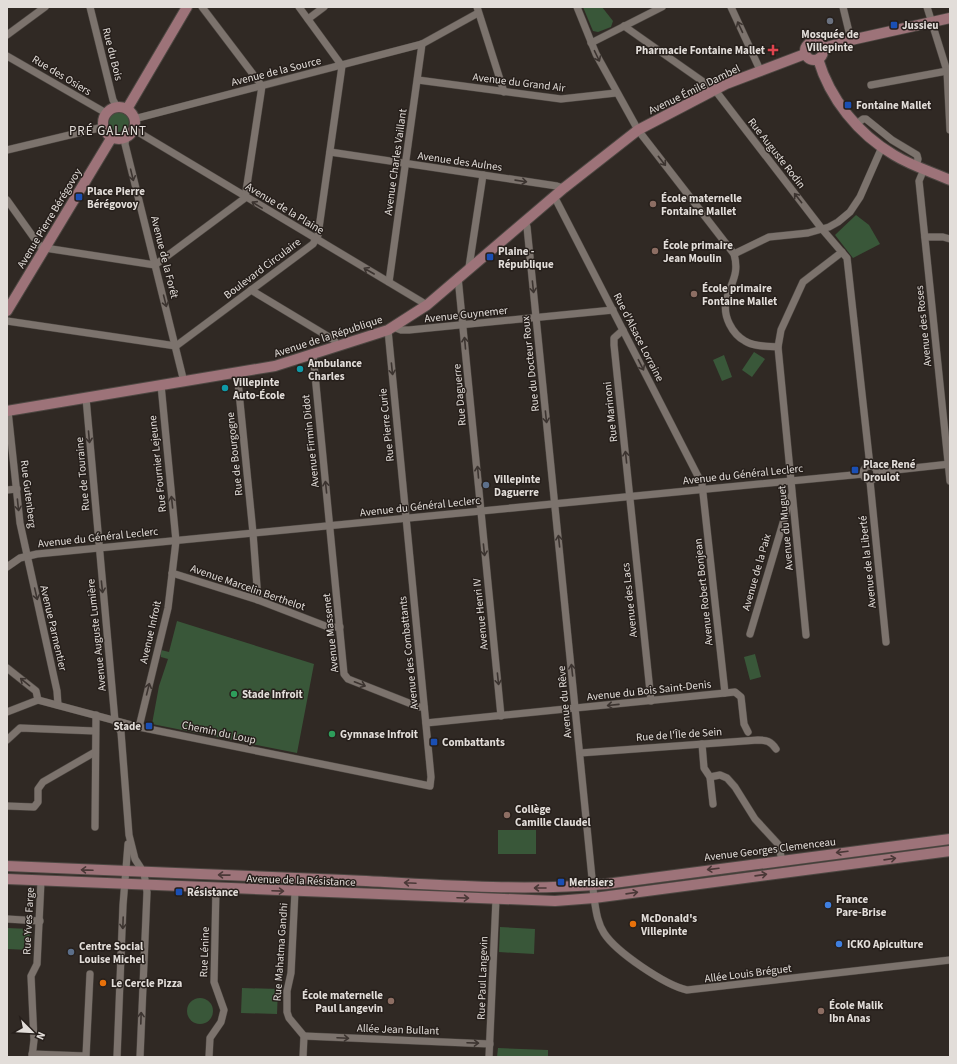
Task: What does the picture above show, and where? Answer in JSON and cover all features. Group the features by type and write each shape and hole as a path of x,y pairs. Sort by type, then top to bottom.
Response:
{"main road":[{"path":"122,108 134,124 126,137 112,137 108,135 103,127 106,113 122,108 187,7"},
{"path":"823,48 851,40 950,18"},
{"path":"810,42 818,42 823,48 822,55 818,59 810,60 805,54 806,46 810,42"},
{"name":"Avenue Émile Dambel","path":"638,130 715,90 805,54"},
{"path":"818,59 828,84 845,112 855,125 882,147 920,168 950,179"},
{"name":"Avenue de la République","path":"8,411 276,366 391,329 427,305 554,196 638,130"},
{"name":"Avenue Pierre Bérégovoy","path":"7,311 112,137"},
{"name":"Avenue Georges Clemenceau","path":"593,885 950,839"},
{"path":"594,898 950,851"},
{"name":"Avenue de la Résistance","path":"7,866 144,873 270,876 500,888 562,888 593,885"},
{"name":"Avenue de la Résistance","path":"7,879 555,901 594,898"}],"street":[{"path":"7,35 45,7"},
{"name":"Rue du Bois","path":"90,7 113,100 122,108"},
{"path":"7,200 44,248 155,265 245,198 262,86 202,7"},
{"path":"299,7 342,66"},
{"path":"308,19 324,7"},
{"path":"577,7 591,43 616,93 638,130 734,254 737,267 736,276 726,303 725,313 729,324 744,341 755,345 778,347"},
{"path":"591,43 662,7"},
{"path":"731,7 761,72"},
{"path":"843,7 851,40"},
{"path":"927,7 948,68 950,130"},
{"path":"478,10 504,92"},
{"name":"Avenue de la Source","path":"134,124 262,86 422,44 478,10"},
{"name":"Rue Auguste Rodin","path":"624,26 715,90 848,261 870,466"},
{"name":"Avenue Charles Vaillant","path":"388,282 422,44"},
{"name":"Rue des Osiers","path":"7,56 106,113"},
{"name":"Boulevard Circulaire","path":"176,346 316,240 342,66"},
{"path":"871,84 948,68"},
{"name":"Avenue du Grand Air","path":"418,80 561,99 582,98 616,93"},
{"path":"855,125 863,119 866,119 892,140 917,155 920,168"},
{"name":"Avenue de la Plaine","path":"134,124 245,198 427,305"},
{"path":"7,150 103,127"},
{"name":"Avenue de la Forêt","path":"126,137 125,144 184,382"},
{"path":"734,254 769,236 808,233 832,226 855,206 882,147"},
{"name":"Avenue des Aulnes","path":"330,152 564,188"},
{"name":"Avenue des Roses","path":"920,168 925,237 950,464 950,481"},
{"path":"470,267 483,175"},
{"name":"Rue d'Alsace Lorraine","path":"554,196 704,489"},
{"name":"Rue du Docteur Roux","path":"525,221 527,227 555,504"},
{"path":"925,237 943,237 950,239"},
{"name":"Avenue du Muguet","path":"806,635 778,347 781,330 803,282 842,252"},
{"name":"Rue Daguerre","path":"458,277 464,325 480,511"},
{"path":"251,290 334,340 338,346"},
{"name":"Avenue Guynemer","path":"391,329 409,330 613,310"},
{"path":"7,321 176,346"},
{"name":"Rue Pierre Curie","path":"391,329 406,518"},
{"name":"Rue Marinoni","path":"623,330 614,338 614,345 630,496"},
{"name":"Avenue Firmin Didot","path":"313,354 330,526"},
{"name":"Rue de Bourgogne","path":"237,372 258,600"},
{"name":"Rue Fournier Lejeune","path":"160,386 176,541"},
{"name":"Rue de Touraine","path":"86,398 100,548"},
{"name":"Rue Gutenberg","path":"8,411 20,523 27,556"},
{"path":"877,472 950,464"},
{"path":"870,466 877,472 876,477 870,480 864,478 862,474 866,467 870,466"},
{"name":"Avenue du Général Leclerc","path":"7,567 27,556 37,554 862,474"},
{"name":"Avenue de la Liberté","path":"870,480 886,642"},
{"path":"7,490 17,489"},
{"name":"Avenue Robert Bonjean","path":"704,489 725,693"},
{"name":"Avenue de la Paix","path":"750,634 792,494"},
{"name":"Avenue des Lacs","path":"630,496 651,701"},
{"name":"Avenue du Rêve","path":"555,504 594,898"},
{"name":"Avenue Henri IV","path":"480,511 501,716"},
{"name":"Avenue des Combattants","path":"406,518 432,777 430,786"},
{"name":"Avenue Massenet","path":"330,526 344,674 348,679 419,707 424,707"},
{"name":"Avenue Infroit","path":"139,726 168,608 176,541"},
{"name":"Avenue Auguste Lumière","path":"100,548 115,721 121,732 129,835"},
{"name":"Avenue Parmentier","path":"27,556 57,691 58,705"},
{"name":"Avenue Marcelin Berthelot","path":"172,573 258,600 328,627 340,627"},
{"path":"7,668 36,691 38,700 7,712"},
{"name":"Avenue du Bois Saint-Denis","path":"426,723 735,692 741,697 744,724 748,732"},
{"name":"Chemin du Loup","path":"38,700 115,721 430,786"},
{"path":"95,827 96,715"},
{"path":"7,740 20,728 95,731"},
{"name":"Rue de l'Île de Sein","path":"580,753 766,740 776,749"},
{"path":"702,744 704,768 710,777 713,804"},
{"path":"7,806 34,807 38,802 38,789 43,782 95,752"},
{"path":"710,777 720,775 728,778 755,819 778,844 782,860"},
{"path":"117,1057 125,884 129,835"},
{"path":"129,835 135,859 144,873 146,885 140,1057"},
{"name":"Rue Yves Farge","path":"32,1055 34,1040 31,976 37,964 41,881"},
{"name":"Rue Lénine","path":"209,1057 210,1038 221,1022 224,1010 214,982 216,888"},
{"name":"Rue Mahatma Gandhi","path":"295,891 287,1012 289,1018 304,1036"},
{"name":"Allée Louis Bréguet","path":"594,898 597,920 609,939 661,980 686,990 950,960"},
{"name":"Rue Paul Langevin","path":"489,1057 496,899"},
{"path":"7,919 40,921"},
{"path":"32,1055 86,1056 90,974"},
{"path":"303,1057 304,1036"},
{"name":"Allée Jean Bullant","path":"304,1036 490,1044"}],"green space":[{"path":"583,7 602,7 613,21 611,27 598,32 593,31"},
{"path":"119,112 126,115 129,122 126,129 119,132 112,129 109,122 112,115"},
{"path":"856,215 869,225 880,244 853,258 835,235"},
{"path":"754,352 765,359 752,377 742,370"},
{"path":"724,355 732,377 722,381 713,360"},
{"name":"Stade Infroit","path":"177,621 314,664 297,753 152,724 159,686 168,659 161,657 161,650 169,652"},
{"path":"755,654 761,677 750,680 744,657"},
{"path":"498,830 536,830 536,854 498,854"},
{"path":"500,927 535,929 534,954 499,952"},
{"path":"7,928 30,929 29,950 7,949"},
{"path":"242,988 278,989 277,1014 241,1013"},
{"path":"200,998 209,1002 213,1011 209,1020 200,1024 191,1020 187,1011 191,1002"},
{"path":"498,1048 548,1050 548,1057 497,1057"}],"place":[{"name":"Mosquée de Villepinte","path":"830,21"},
{"name":"Jussieu","path":"894,25"},
{"name":"Pharmacie Fontaine Mallet","path":"773,50"},
{"name":"Fontaine Mallet","path":"848,105"},
{"name":"Place Pierre Bérégovoy","path":"79,197"},
{"name":"École maternelle Fontaine Mallet","path":"653,204"},
{"name":"École primaire Jean Moulin","path":"655,251"},
{"name":"Plaine - République","path":"490,257"},
{"name":"École primaire Fontaine Mallet","path":"694,294"},
{"name":"Ambulance Charles","path":"300,369"},
{"name":"Villepinte Auto-École","path":"225,388"},
{"name":"Place René Droulot","path":"855,470"},
{"name":"Villepinte Daguerre","path":"486,485"},
{"name":"Stade Infroit","path":"234,694"},
{"name":"Stade","path":"149,726"},
{"name":"Gymnase Infroit","path":"332,734"},
{"name":"Combattants","path":"434,742"},
{"name":"Collège Camille Claudel","path":"507,815"},
{"name":"Merisiers","path":"561,882"},
{"name":"Résistance","path":"179,892"},
{"name":"France Pare-Brise","path":"828,905"},
{"name":"McDonald's Villepinte","path":"633,924"},
{"name":"ICKO Apiculture","path":"839,944"},
{"name":"Centre Social Louise Michel","path":"71,952"},
{"name":"Le Cercle Pizza","path":"103,983"},
{"name":"École maternelle Paul Langevin","path":"391,1001"},
{"name":"École Malik Ibn Anas","path":"821,1011"}],"district":[{"name":"PRÉ GALANT","path":"108,130"}]}
